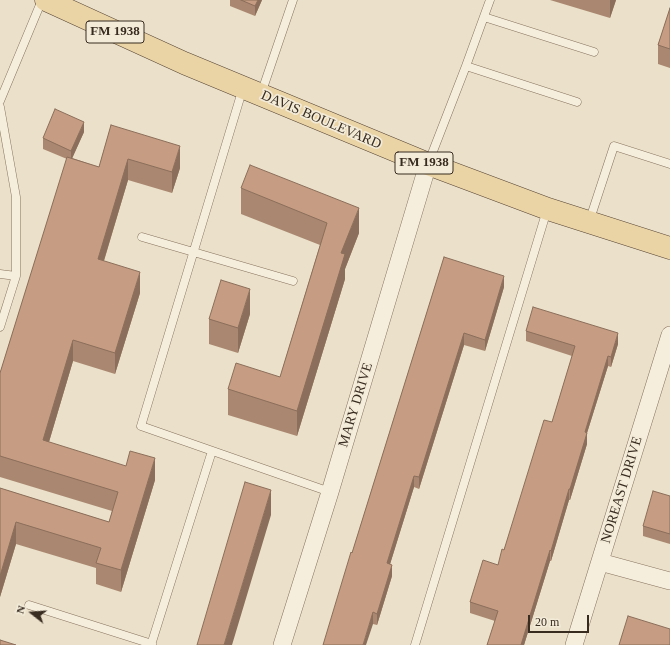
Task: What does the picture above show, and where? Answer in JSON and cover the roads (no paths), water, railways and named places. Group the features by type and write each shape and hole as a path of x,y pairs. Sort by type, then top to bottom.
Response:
{"main road":[{"name":"DAVIS BOULEVARD","path":"46,0 107,29 428,164 548,209 670,248"}],"street":[{"name":"MARY DRIVE","path":"282,645 330,492 428,164"},
{"name":"NOREAST DRIVE","path":"574,645 670,335"},
{"path":"600,562 670,580"}],"lane":[{"path":"0,101 42,0"},
{"path":"293,0 252,91 194,252 141,426 330,492"},
{"path":"428,164 490,0"},
{"path":"484,17 594,52"},
{"path":"466,66 577,102"},
{"path":"0,107 16,197 16,276 0,327"},
{"path":"589,222 614,146 670,164"},
{"path":"415,645 548,209"},
{"path":"142,237 293,281"},
{"path":"0,274 16,276"},
{"path":"29,605 152,644 212,451"}]}
